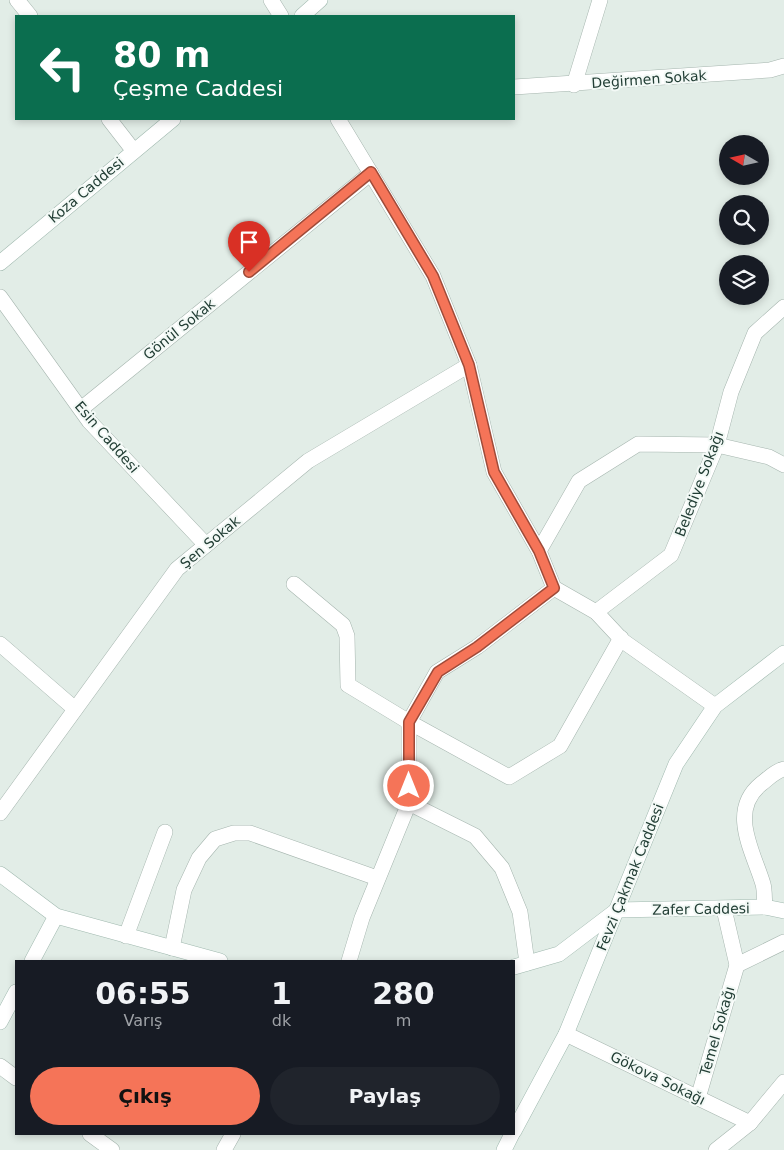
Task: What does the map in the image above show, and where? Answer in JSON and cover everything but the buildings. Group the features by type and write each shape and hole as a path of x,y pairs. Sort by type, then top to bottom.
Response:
{"street":[{"path":"17,0 29,15"},
{"path":"271,0 280,15"},
{"path":"303,15 320,0"},
{"path":"574,85 600,0"},
{"name":"Değirmen Sokak","path":"515,87 574,85 770,70 784,66"},
{"path":"110,120 133,150"},
{"name":"Koza Caddesi","path":"0,263 133,150 172,120"},
{"path":"339,120 433,276 469,365 494,472 539,551 554,588 596,612 621,638 715,706"},
{"name":"Gönül Sokak","path":"81,409 371,172"},
{"name":"Esin Caddesi","path":"0,297 89,421 206,545"},
{"name":"Belediye Sokağı","path":"596,612 672,554 716,445 731,392 755,334 784,307"},
{"name":"Şen Sokak","path":"0,813 177,569 308,461 469,365"},
{"path":"539,551 579,481 638,444 716,445 770,458 784,465"},
{"path":"294,584 343,625 347,636 348,686 509,777 560,746 621,638"},
{"path":"349,960 377,878 409,803 409,722 438,672 477,647 554,588"},
{"path":"0,644 76,709"},
{"name":"Fevzi Çakmak Caddesi","path":"515,1128 566,1034 676,764 715,706 784,653"},
{"path":"765,908 764,886 746,840 744,807 757,787 778,770 784,769"},
{"path":"409,803 475,836 502,868 520,912 520,965 559,954 617,910"},
{"path":"126,936 165,832"},
{"path":"172,948 184,890 199,858 214,839 234,833 250,833 377,878"},
{"path":"0,874 56,916 216,960"},
{"name":"Zafer Caddesi","path":"617,910 765,908 784,911"},
{"name":"Temel Sokağı","path":"698,1098 737,965 724,909"},
{"path":"33,960 56,916"},
{"path":"737,965 784,942"},
{"path":"0,1022 15,994"},
{"name":"Gökova Sokağı","path":"566,1034 750,1123"},
{"path":"0,1066 15,1077"},
{"path":"716,1150 750,1123 784,1082"},
{"path":"91,1135 112,1150"},
{"path":"224,1150 232,1135"},
{"name":"Fevzi Çakmak Caddesi","path":"504,1150 512,1135"}],"route":[{"path":"249,272 371,172 433,276 469,365 494,472 539,551 554,588 477,647 438,672 409,722 409,786"}]}
